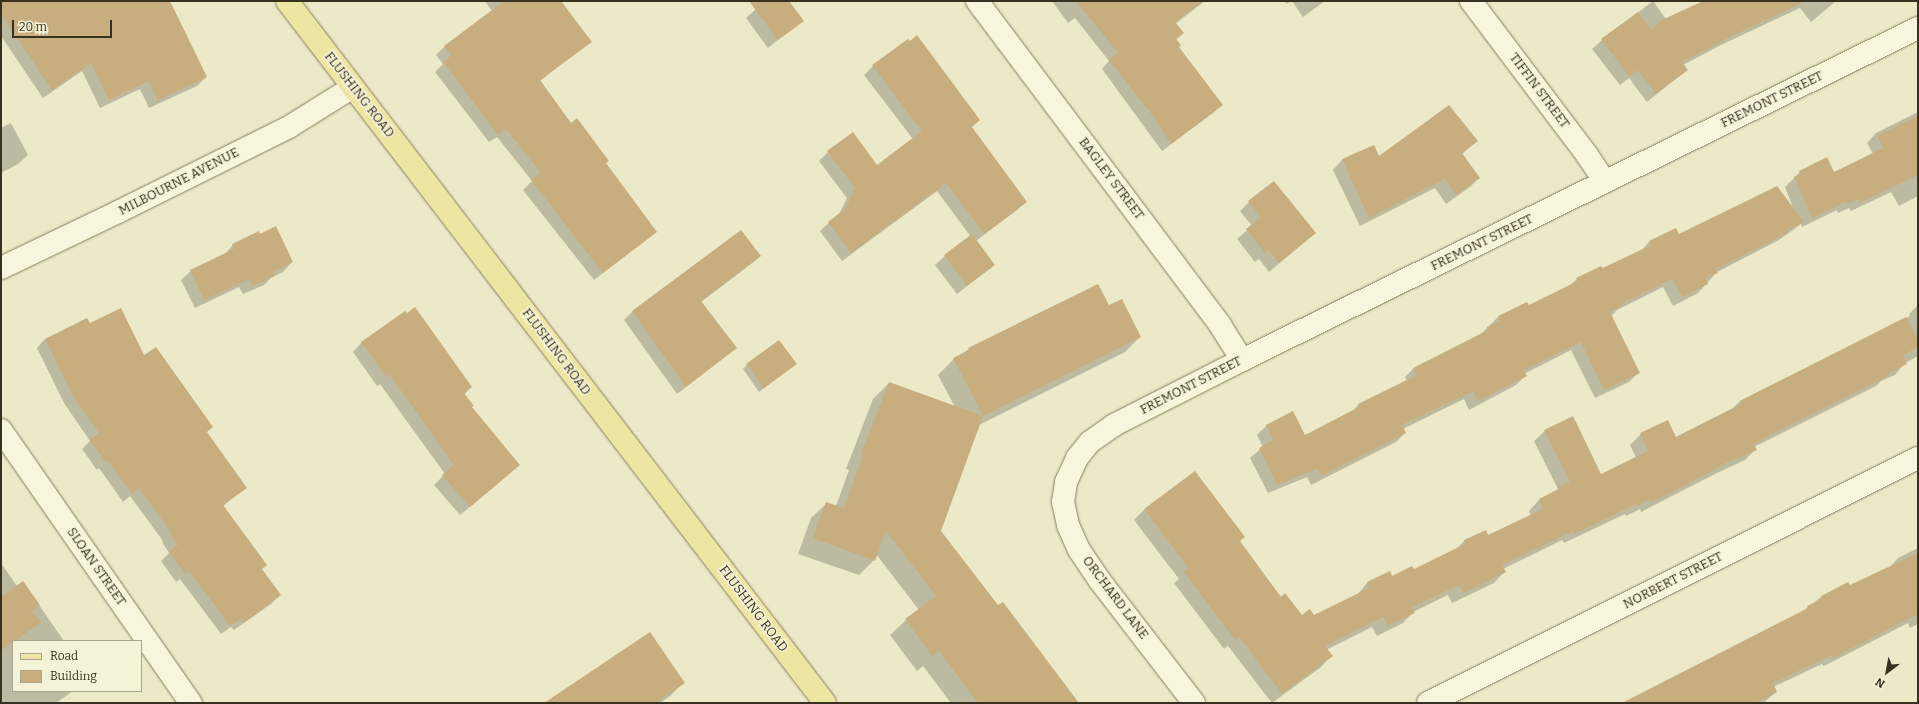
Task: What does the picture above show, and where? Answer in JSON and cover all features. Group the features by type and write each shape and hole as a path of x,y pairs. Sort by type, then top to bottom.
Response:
{"main road":[{"name":"FLUSHING ROAD","path":"287,1 824,703"}],"street":[{"name":"BAGLEY STREET","path":"977,1 1220,324 1242,360"},
{"name":"TIFFIN STREET","path":"1472,1 1583,150 1605,182"},
{"name":"FREMONT STREET","path":"1066,482 1077,458 1096,436 1242,360 1918,28"},
{"name":"MILBOURNE AVENUE","path":"1,268 118,212 302,120 353,87"},
{"name":"SLOAN STREET","path":"1,430 191,703"},
{"name":"NORBERT STREET","path":"1428,703 1918,458"},
{"name":"ORCHARD LANE","path":"1066,482 1063,502 1064,514 1079,550 1194,703"}],"building":[{"path":"1,1 170,1 207,77 158,100 149,81 109,100 91,63 52,90 1,14"},
{"path":"504,1 561,1 592,42 540,80 571,123 577,118 609,161 606,163 657,232 603,273 531,180 541,173 506,129 498,135 443,62 451,56 444,46"},
{"path":"749,1 789,1 804,21 778,40"},
{"path":"1076,1 1204,1 1175,22 1184,33 1176,39 1181,45 1179,47 1223,105 1171,144 1153,116 1109,60 1118,53"},
{"path":"1703,1 1806,1 1732,36 1682,62 1688,70 1656,94 1638,70 1629,76 1601,39 1638,12 1651,30 1662,20"},
{"path":"917,35 980,120 972,127 1027,202 984,234 946,183 851,253 828,222 846,208 855,188 827,151 853,132 877,165 922,131 872,65 908,39 910,41"},
{"path":"1449,105 1478,141 1462,153 1480,178 1456,195 1445,179 1369,218 1342,159 1374,145 1379,156"},
{"path":"1918,116 1918,175 1860,203 1858,199 1847,204 1846,202 1812,218 1794,177 1801,174 1799,171 1827,157 1834,172 1883,148 1877,136"},
{"path":"1274,181 1316,233 1279,263 1269,250 1265,253 1246,229 1261,217 1248,201"},
{"path":"1777,186 1804,222 1788,230 1789,232 1716,269 1718,273 1706,278 1708,284 1682,297 1672,279 1621,304 1622,306 1610,312 1640,373 1604,390 1581,342 1524,370 1527,376 1478,401 1473,391 1402,425 1406,433 1321,476 1317,469 1277,485 1259,448 1273,440 1266,425 1293,411 1305,435 1359,407 1358,404 1417,375 1413,368 1488,330 1487,327 1500,321 1498,316 1527,302 1529,305 1578,281 1576,278 1601,266 1603,268 1651,245 1649,241 1676,228 1679,234"},
{"path":"276,226 293,262 273,272 275,276 252,286 249,279 204,300 190,270 234,249 232,244 259,231 260,234"},
{"path":"741,230 761,256 701,301 737,348 686,387 632,311"},
{"path":"972,234 995,265 967,286 944,255"},
{"path":"1098,284 1109,305 1122,299 1141,337 983,416 953,358 969,350 968,348"},
{"path":"415,307 472,387 464,393 474,406 472,407 520,465 470,507 442,475 454,465 390,375 387,377 361,342 405,311 407,313"},
{"path":"121,308 144,355 156,347 213,427 207,432 247,488 223,505 267,565 262,569 281,595 243,623 240,619 230,626 189,571 185,574 169,551 178,545 170,533 171,532 139,488 132,494 108,461 106,462 90,440 99,433 72,394 45,339 87,318 90,323"},
{"path":"1906,317 1918,340 1918,347 1903,355 1907,364 1887,374 1888,376 1772,434 1754,444 1757,450 1728,462 1680,488 1651,502 1650,499 1637,506 1636,504 1574,534 1573,531 1502,565 1506,572 1479,586 1463,593 1459,585 1412,607 1415,613 1387,626 1383,617 1325,646 1333,656 1282,694 1239,636 1235,640 1184,572 1189,569 1144,509 1195,471 1245,537 1240,541 1281,597 1285,593 1302,615 1310,609 1314,615 1369,588 1367,582 1390,571 1392,576 1412,566 1414,569 1465,544 1464,540 1486,530 1488,535 1543,509 1539,499 1559,489 1558,487 1570,482 1544,430 1573,416 1601,474 1648,451 1640,433 1668,420 1676,437 1741,404 1740,401"},
{"path":"779,340 797,364 764,388 746,364"},
{"path":"889,382 983,416 941,531 998,605 1003,602 1079,703 978,703 939,651 932,656 905,619 936,596 886,531 875,561 813,538 826,502 844,508 863,455 861,454"},
{"path":"1918,553 1918,614 1833,658 1832,655 1773,683 1777,692 1756,703 1622,703 1808,608 1807,606 1822,599 1821,596 1848,582 1850,585"},
{"path":"23,581 40,605 32,611 41,622 16,640 12,640 12,643 1,651 1,597"},
{"path":"650,632 685,683 655,703 544,703"}]}
